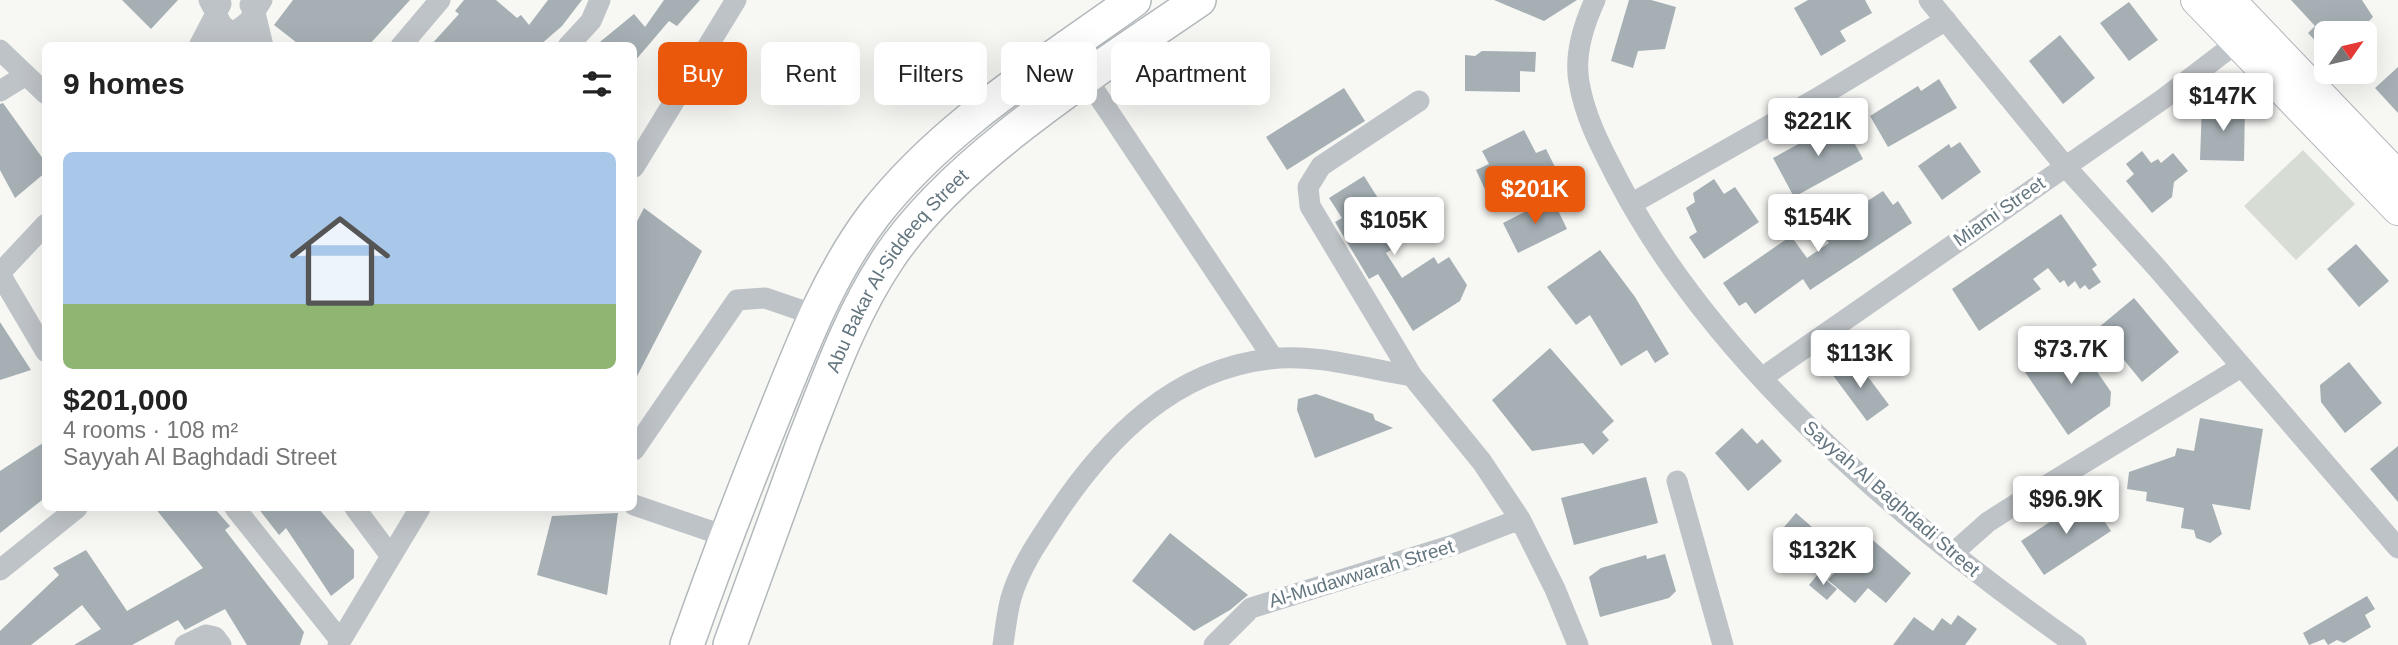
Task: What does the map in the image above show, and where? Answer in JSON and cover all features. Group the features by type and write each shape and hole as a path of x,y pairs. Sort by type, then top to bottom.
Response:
{"main road":[{"name":"Abu Bakar Al-Siddeeq Street","path":"687,645 725,536 815,315 842,264 874,215 904,181 982,109 1134,0"},
{"name":"Abu Bakar Al-Siddeeq Street","path":"1097,72 1199,0"},
{"path":"2196,0 2235,44 2398,210"},
{"path":"2230,0 2398,176"},
{"name":"Abu Bakar Al-Siddeeq Street","path":"730,645 829,376 860,309 888,259 948,190 977,163 1053,105"}],"street":[{"path":"404,42 440,0"},
{"path":"572,42 591,21 600,0"},
{"path":"637,162 736,0"},
{"name":"Sayyah Al Baghdadi Street","path":"1595,0 1579,49 1578,80 1598,142 1631,204 1690,289 1763,377 1846,462 1953,553 2076,645"},
{"path":"1929,0 2065,166 2398,548"},
{"path":"216,4 232,42"},
{"path":"201,42 216,4"},
{"path":"232,42 255,4"},
{"path":"255,4 261,42"},
{"path":"1631,204 1816,99 1946,20"},
{"name":"Miami Street","path":"1763,377 2235,44"},
{"path":"0,50 42,90"},
{"path":"0,91 26,75"},
{"path":"1097,94 1273,358"},
{"path":"1419,101 1321,166 1308,187 1313,214 1354,276 1412,376 1482,462 1520,519 1555,589 1577,645"},
{"path":"42,228 0,274 42,345"},
{"path":"637,446 737,300 765,298 815,315"},
{"path":"1003,645 1011,598 1024,565 1071,493 1121,433 1144,411 1178,388 1221,369 1273,358 1323,360 1412,376"},
{"path":"1953,553 2013,506 2241,367"},
{"path":"1677,481 1723,645"},
{"path":"637,506 725,536"},
{"path":"0,570 73,511"},
{"path":"237,511 339,643 419,511"},
{"path":"357,511 390,555"},
{"name":"Al-Mudawwarah Street","path":"1214,645 1251,608 1453,545 1520,519"},
{"path":"185,645 206,635 215,637 221,645"}],"shaded area":[{"path":"2303,150 2355,204 2296,260 2244,206"}],"building":[{"path":"122,0 178,0 151,29"},
{"path":"293,0 410,0 372,42 296,42 274,25"},
{"path":"464,0 496,0 517,18 521,15 529,25 548,0 582,0 562,26 544,42 434,42 459,14 455,11"},
{"path":"664,0 700,0 677,26 669,21 637,58 637,42 600,42 634,14 645,27"},
{"path":"1494,0 1577,0 1544,21"},
{"path":"1629,0 1651,0 1676,7 1665,49 1638,51 1633,68 1611,61"},
{"path":"1808,0 1865,0 1872,13 1840,31 1846,41 1821,56 1794,8"},
{"path":"2291,0 2362,0 2373,17 2369,21 2314,21 2314,25"},
{"path":"2129,2 2158,40 2129,61 2100,23"},
{"path":"2314,27 2314,39 2308,33"},
{"path":"2060,35 2095,78 2063,104 2029,61"},
{"path":"1482,51 1536,52 1535,72 1520,71 1520,92 1465,91 1465,55 1475,56"},
{"path":"2398,67 2398,113 2375,88"},
{"path":"1939,79 1957,108 1888,147 1870,116 1918,86 1921,91"},
{"path":"1344,88 1365,121 1287,170 1266,137"},
{"path":"3,103 42,157 42,175 15,198 0,170 0,104"},
{"path":"2202,104 2245,106 2244,161 2200,160"},
{"path":"1842,120 1863,159 1794,197 1773,158"},
{"path":"1524,130 1536,153 1546,149 1555,167 1489,198 1476,170 1489,164 1482,151"},
{"path":"1960,142 1981,172 1942,200 1918,166 1949,144 1951,148"},
{"path":"2142,151 2151,163 2158,159 2161,163 2173,153 2188,171 2174,182 2172,197 2152,213 2126,181 2134,174 2126,164"},
{"path":"1364,176 1405,241 1386,253 1402,278 1434,257 1438,264 1449,257 1467,285 1460,301 1413,331 1378,274 1369,279 1335,222 1342,218 1329,198"},
{"path":"1714,179 1724,194 1735,187 1759,222 1704,259 1689,237 1697,232 1686,208 1695,202 1693,193"},
{"path":"1883,191 1893,205 1898,201 1912,223 1810,290 1803,279 1755,314 1746,302 1739,306 1723,283 1791,236 1807,258 1829,243 1821,231"},
{"path":"1552,198 1567,229 1518,253 1503,223"},
{"path":"644,208 702,251 637,376 637,221"},
{"path":"2061,214 2097,265 2092,269 2101,282 2089,290 2085,285 2080,289 2075,281 2068,287 2064,280 2060,283 2048,268 2033,279 2041,289 1979,331 1952,289"},
{"path":"2356,244 2389,281 2359,307 2327,269"},
{"path":"1600,250 1635,297 1669,354 1655,363 1647,350 1621,366 1590,315 1576,325 1547,287"},
{"path":"2134,298 2179,352 2142,382 2098,328"},
{"path":"0,322 31,370 0,380"},
{"path":"2074,338 2111,392 2110,406 2068,435 2025,372"},
{"path":"1550,348 1614,421 1602,432 1609,440 1593,455 1583,443 1532,451 1492,400"},
{"path":"1854,358 1889,405 1867,421 1832,374"},
{"path":"2349,362 2382,403 2345,433 2321,402 2320,385"},
{"path":"1316,394 1373,414 1375,420 1393,428 1315,458 1297,410 1298,399"},
{"path":"2200,418 2263,429 2250,510 2212,504 2222,534 2210,543 2196,538 2194,530 2181,528 2184,508 2146,501 2147,492 2127,489 2129,472 2175,456 2177,448 2194,451"},
{"path":"1742,428 1757,444 1762,439 1782,461 1748,491 1715,453"},
{"path":"42,444 42,500 0,533 0,471"},
{"path":"2398,446 2398,502 2370,469"},
{"path":"1646,477 1658,523 1574,545 1561,498"},
{"path":"2088,497 2111,531 2044,575 2021,541"},
{"path":"157,511 217,511 230,526 225,530 304,632 300,645 247,645 225,609 185,630 178,620 132,645 74,645 101,629 82,605 31,645 0,645 0,631 59,575 53,568 86,550 127,611 203,568"},
{"path":"260,511 321,511 354,550 354,578 331,596 286,528 279,535"},
{"path":"618,513 607,595 537,575 552,516"},
{"path":"1796,513 1821,535 1799,561 1774,539"},
{"path":"1170,533 1248,595 1230,610 1194,631 1132,581"},
{"path":"1867,535 1911,573 1886,603 1868,588 1855,603 1828,580"},
{"path":"1665,554 1676,591 1669,598 1600,617 1589,577 1601,568 1646,555 1647,559"},
{"path":"1818,574 1837,589 1827,600 1809,585"},
{"path":"2367,596 2375,609 2365,615 2371,627 2344,643 2337,640 2328,645 2324,639 2309,645 2303,633"},
{"path":"1958,615 1977,629 1965,645 1893,645 1914,617 1933,631 1942,618 1951,625"}]}
